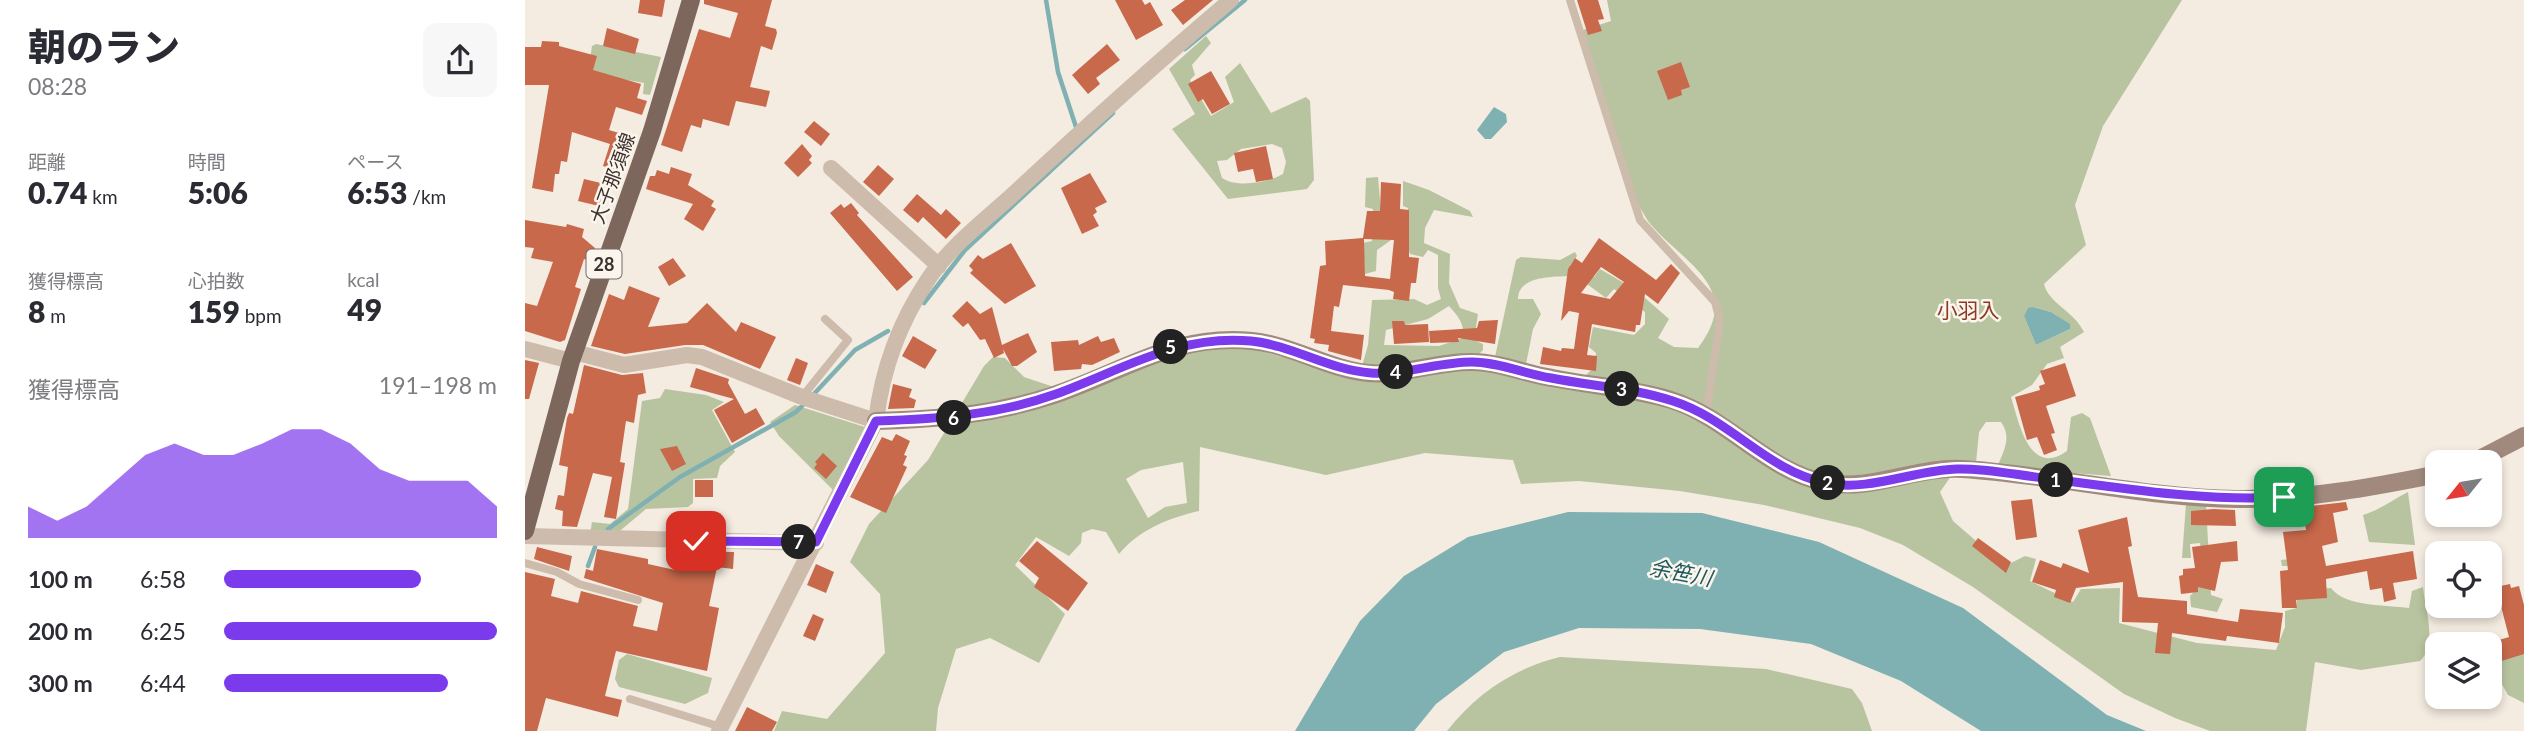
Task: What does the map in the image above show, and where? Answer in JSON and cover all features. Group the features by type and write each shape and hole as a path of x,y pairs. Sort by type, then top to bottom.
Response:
{"main road":[{"name":"大子那須線","path":"525,533 572,357 652,131 691,0"}],"street":[{"path":"720,729 876,421 880,391 896,340 911,308 939,266 955,246 1069,140 1231,0"},
{"path":"831,168 939,266"},
{"path":"525,349 624,365 687,355 702,357 802,397 876,421 977,416 1057,394 1172,346 1228,340 1273,344 1346,369 1370,373 1410,372 1450,363 1477,362 1551,378 1634,390 1675,401 1706,415 1775,463 1798,475 1829,484 1866,484 1959,469 2236,499 2284,497 2425,476"},
{"path":"2497,450 2524,436"},
{"path":"525,533 816,542"}],"lane":[{"path":"1570,0 1640,220 1716,302 1720,321 1706,415"},
{"path":"802,397 848,340 825,319"},
{"path":"525,563 557,572 579,584 638,600"},
{"path":"630,699 720,729"}],"green space":[{"path":"1607,0 2182,0 2103,126 2075,205 2086,245 2044,284 2051,297 2074,318 2084,332 2060,347 2064,358 2047,364 2032,385 2011,397 2028,444 2043,457 2054,457 2067,451 2071,417 2082,413 2090,418 2111,476 1997,467 2006,444 2006,433 2001,422 1986,422 1979,432 1976,463 1960,463 1940,492 1953,521 2005,566 2025,556 2036,559 2030,581 2073,602 2081,589 2120,588 2119,623 2197,643 2276,650 2285,627 2285,611 2297,608 2296,589 2289,566 2282,566 2281,560 2300,558 2303,590 2331,588 2337,594 2356,602 2409,608 2412,591 2423,587 2429,632 2425,632 2425,654 2420,661 2361,670 2315,662 2306,731 2210,731 2124,694 1973,587 1903,545 1860,528 1764,505 1680,491 1579,481 1521,484 1513,460 1425,453 1326,475 1200,447 1199,511 1177,517 1146,531 1119,554 1106,532 1092,529 1082,533 1081,543 1069,556 1036,537 1015,565 1065,614 1039,663 990,638 956,649 938,708 936,731 774,731 782,711 827,719 885,653 880,594 850,562 869,524 928,460 984,366 993,357 1005,358 1024,377 1060,389 1167,353 1242,346 1359,377 1368,345 1372,300 1414,299 1427,305 1441,299 1438,288 1438,255 1428,250 1423,257 1410,254 1404,238 1394,238 1377,250 1376,271 1365,274 1363,243 1372,241 1373,209 1365,207 1366,178 1378,177 1381,212 1406,227 1408,208 1403,206 1403,181 1429,190 1470,211 1473,217 1434,210 1425,228 1424,243 1450,254 1449,283 1460,308 1478,314 1474,340 1483,344 1483,350 1478,355 1575,386 1595,366 1596,353 1589,347 1593,327 1634,335 1645,324 1645,312 1614,289 1606,298 1576,276 1540,278 1525,285 1518,299 1533,299 1541,314 1533,329 1526,364 1495,357 1516,260 1521,257 1560,260 1575,252 1577,256 1570,265 1594,277 1600,269 1636,290 1669,319 1658,338 1674,347 1698,348 1710,327 1715,310 1713,294 1694,267 1651,225 1638,204 1583,30 1611,21","holes":["1449,306 1462,324 1463,338 1439,346 1384,345 1386,330 1428,319","2033,307 2051,312 2069,324 2070,329 2036,345 2024,316","1183,462 1187,503 1165,507 1148,518 1126,479 1141,470"]},
{"path":"1206,36 1211,43 1192,65 1195,75 1190,80 1211,116 1234,102 1225,77 1240,63 1271,113 1306,97 1310,101 1314,180 1307,189 1228,199 1172,129 1195,114 1169,69","holes":["1272,144 1282,148 1286,162 1283,174 1252,183 1236,183 1222,178 1217,161 1227,160 1241,149"]},
{"path":"596,44 661,57 650,95 643,94 644,83 604,76 585,90 592,46"},
{"path":"665,389 706,395 724,402 712,410 735,452 720,466 717,478 693,479 693,503 688,507 646,509 615,535 590,534 592,522 610,524 628,509 642,401 660,398"},
{"path":"795,405 868,428 836,493 779,436 770,422"},
{"path":"2408,492 2415,545 2369,542 2363,515"},
{"path":"2186,504 2206,506 2211,595 2223,599 2217,612 2191,607 2190,596 2204,581 2200,543 2190,544 2191,558 2182,558"},
{"path":"2524,650 2524,703 2508,695 2502,684 2502,651"},
{"path":"627,654 712,678 708,693 685,704 619,687 615,679 619,660"},
{"path":"1560,657 1766,669 1852,689 1862,703 1872,731 1447,731 1470,705 1497,684 1527,668"}],"water":[{"path":"1494,107 1506,114 1507,122 1491,139 1485,139 1477,130"},
{"path":"2028,308 2051,312 2070,324 2070,329 2036,345 2024,316"},
{"name":"余笹川","path":"1568,512 1702,513 1819,542 1963,608 2107,715 2146,731 1981,731 1901,681 1811,644 1700,629 1579,628 1504,652 1436,704 1414,731 1295,731 1360,621 1404,576 1468,537"}],"building":[{"path":"640,0 665,0 662,17 638,13"},
{"path":"704,0 772,0 765,26 776,29 777,33 772,50 761,46 750,87 770,91 766,107 736,101 729,126 703,119 701,128 691,125 682,152 661,145 699,29 730,38 738,13 704,4"},
{"path":"1115,0 1142,0 1145,5 1150,2 1163,25 1136,40"},
{"path":"1185,0 1213,0 1183,25 1171,10"},
{"path":"1577,0 1598,0 1604,19 1598,20 1602,31 1588,35"},
{"path":"607,28 639,39 635,54 603,46"},
{"path":"542,41 559,42 559,46 597,56 593,70 641,84 637,98 647,101 642,115 616,107 609,130 632,137 623,172 603,166 610,144 572,132 567,162 561,161 559,174 555,174 553,192 532,188 549,85 525,85 525,47 541,47"},
{"path":"1107,44 1120,60 1096,78 1100,84 1088,94 1072,75"},
{"path":"1681,62 1690,87 1681,90 1682,95 1668,100 1657,71"},
{"path":"1211,71 1230,104 1212,114 1203,99 1198,102 1188,84"},
{"path":"814,121 830,134 821,146 804,132"},
{"path":"802,144 812,156 809,160 812,163 798,177 784,163"},
{"path":"1266,146 1273,179 1256,182 1253,169 1238,172 1234,153"},
{"path":"878,165 894,179 879,196 863,182"},
{"path":"671,167 692,174 688,185 714,201 711,206 716,209 703,231 684,219 693,204 646,189 650,176 655,176 657,170 669,174"},
{"path":"1090,173 1107,202 1095,208 1097,212 1093,215 1099,226 1082,234 1061,188"},
{"path":"584,179 605,184 599,206 578,201"},
{"path":"1381,182 1401,184 1400,209 1409,210 1409,257 1419,258 1416,283 1411,283 1409,301 1393,299 1394,292 1389,290 1343,285 1339,307 1334,306 1331,331 1364,335 1361,360 1328,351 1329,345 1314,343 1315,339 1310,338 1320,266 1326,265 1325,241 1363,238 1367,211 1380,211","holes":["1364,239 1394,240 1390,279 1365,276"]},
{"path":"917,194 941,215 946,209 961,223 946,239 923,217 918,223 903,210"},
{"path":"851,203 859,213 857,215 913,277 897,291 830,213 841,204 844,208"},
{"path":"525,220 566,227 567,224 584,229 582,237 595,248 591,261 584,259 575,287 581,289 565,340 560,342 525,331 525,303 537,306 553,262 531,258 534,248 525,247"},
{"path":"1599,238 1656,280 1671,264 1680,273 1658,304 1645,294 1640,325 1636,325 1635,332 1592,324 1587,355 1597,356 1596,371 1540,364 1543,347 1561,351 1562,348 1574,349 1579,313 1569,311 1561,321 1568,269 1575,258 1582,263","holes":["1601,267 1624,282 1610,299 1581,293"]},
{"path":"1011,243 1036,286 1005,304 970,273 973,270 969,266 978,255 983,259"},
{"path":"673,258 686,276 669,286 658,267"},
{"path":"629,286 660,298 648,327 687,323 707,303 736,332 741,322 776,337 760,369 703,345 625,354 591,346 609,294 624,300"},
{"path":"967,301 980,314 992,307 1002,345 1028,333 1037,352 1017,366 1012,366 1003,349 1004,353 994,358 985,339 980,340 968,323 963,327 952,316"},
{"path":"1498,320 1495,344 1458,338 1459,342 1430,343 1429,331 1477,328 1479,321"},
{"path":"1392,321 1404,321 1405,325 1428,324 1429,342 1394,344"},
{"path":"913,336 937,350 925,369 902,356"},
{"path":"1098,336 1101,342 1114,338 1120,352 1092,365 1082,364 1081,369 1054,371 1051,342 1078,340 1079,345"},
{"path":"796,358 808,363 800,385 787,380"},
{"path":"525,360 539,363 529,399 525,399"},
{"path":"2065,363 2076,396 2046,406 2055,433 2051,434 2057,450 2044,455 2037,437 2027,440 2015,397 2040,390 2039,386 2045,384 2040,371"},
{"path":"584,365 622,375 643,373 646,393 638,395 634,423 626,421 620,462 625,463 616,519 604,517 612,477 593,473 577,527 562,526 563,511 555,509 558,495 564,496 568,467 559,465 567,418 569,413 573,414"},
{"path":"696,368 729,379 728,383 745,414 756,408 765,424 732,443 714,410 734,399 690,387"},
{"path":"893,384 912,389 909,397 916,400 914,408 888,409"},
{"path":"896,434 910,441 904,455 907,456 903,465 907,467 886,513 850,497 882,437 892,441"},
{"path":"677,446 686,464 672,471 660,449"},
{"path":"823,453 837,466 826,479 814,468 817,464 815,462"},
{"path":"695,480 713,480 713,497 695,497"},
{"path":"2032,499 2037,537 2016,540 2011,501"},
{"path":"2346,502 2348,510 2333,513 2338,542 2322,546 2326,566 2413,551 2417,579 2393,583 2396,599 2384,602 2382,588 2370,590 2367,571 2326,579 2327,598 2296,600 2297,608 2282,608 2280,571 2288,570 2283,532 2306,530 2302,507"},
{"path":"2235,510 2236,526 2191,525 2191,511"},
{"path":"2127,517 2132,546 2128,547 2138,597 2187,601 2187,614 2238,622 2240,609 2283,613 2279,643 2227,636 2226,641 2172,633 2170,654 2155,653 2158,623 2122,622 2123,582 2076,588 2070,603 2054,597 2056,590 2032,582 2040,560 2061,568 2063,563 2089,573 2078,530"},
{"path":"1978,538 2011,562 2006,573 1972,546"},
{"path":"1037,541 1088,583 1068,611 1034,587 1039,578 1019,561"},
{"path":"2237,541 2238,561 2221,562 2215,591 2198,587 2198,592 2181,594 2179,576 2183,575 2183,569 2195,568 2192,547"},
{"path":"537,547 572,556 569,571 534,559"},
{"path":"597,549 648,559 648,564 675,570 676,551 734,552 733,569 717,567 709,606 719,608 707,671 616,651 605,696 622,700 618,717 546,698 537,731 525,731 525,572 555,579 551,596 578,603 581,591 638,606 633,626 657,631 663,603 584,578 586,569 593,571"},
{"path":"816,564 834,572 826,593 807,585"},
{"path":"2510,584 2511,588 2519,586 2524,605 2524,654 2502,661 2502,639 2509,637 2502,610 2502,586"},
{"path":"813,614 824,619 815,641 803,636"},
{"path":"747,707 777,722 772,731 735,731"}],"waterway":[{"path":"1046,0 1058,72 1077,130"},
{"path":"1185,49 1245,0"},
{"path":"924,303 965,250 1113,113"},
{"path":"813,395 855,350 888,331"},
{"path":"608,529 680,477 796,412 807,401"},
{"path":"588,566 595,547"}],"district":[{"name":"小羽入","path":"1968,309"}],"route":[{"path":"696,541 816,542 876,421 977,416 1057,394 1172,346 1228,340 1273,344 1346,369 1370,373 1410,372 1450,363 1477,362 1551,378 1634,390 1675,401 1706,415 1775,463 1798,475 1829,484 1866,484 1918,473 1959,469 2181,495 2236,499 2284,497"}]}
